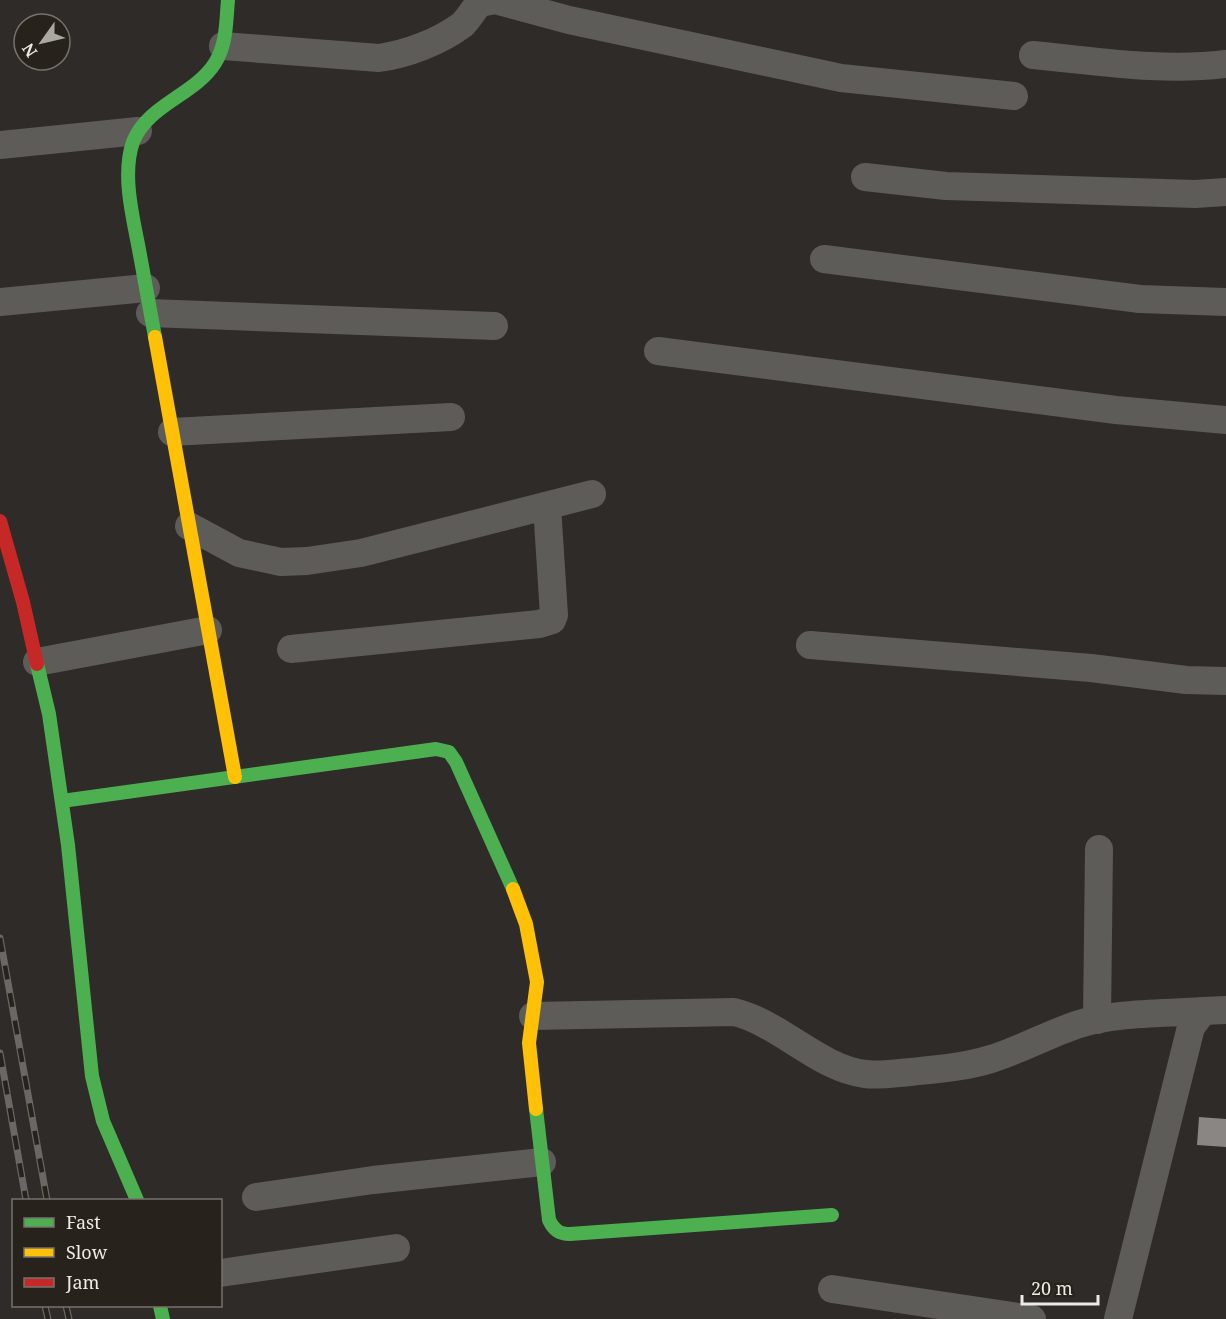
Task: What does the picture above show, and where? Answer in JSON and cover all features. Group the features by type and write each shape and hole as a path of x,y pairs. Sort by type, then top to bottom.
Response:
{"street":[{"path":"228,0 223,46 214,64 202,77 138,131 132,146 129,169 130,194 148,301 235,777"},
{"path":"223,46 379,58 393,56 416,49 453,30 467,20 480,3 495,0 569,20 841,78 1014,96"},
{"path":"1033,54 1155,67 1192,68 1226,64"},
{"path":"0,145 138,131"},
{"path":"865,177 946,186 1006,189 1195,194 1226,192"},
{"path":"824,259 1140,299 1226,302"},
{"path":"0,302 148,301 494,326"},
{"path":"658,351 1116,410 1226,420"},
{"path":"172,432 451,417"},
{"path":"189,526 239,553 280,562 307,561 361,553 592,494"},
{"path":"291,649 539,624 552,620 554,615 547,506"},
{"path":"0,520 49,714 62,801 92,1076 99,1110 109,1136 130,1176 137,1199"},
{"path":"37,662 208,630"},
{"path":"810,645 1092,668 1186,680 1226,681"},
{"path":"62,801 436,749 449,752 456,762 510,879 526,924 533,955 537,982 528,1043 549,1220 554,1229 559,1234 832,1215"},
{"path":"1097,1020 1099,849"},
{"path":"533,1016 734,1012 750,1016 830,1062 865,1074 907,1072 971,1064 1016,1050 1077,1025 1097,1020 1137,1015 1214,1011"},
{"path":"1118,1319 1191,1027 1214,1011"},
{"path":"256,1197 373,1180 542,1162"},
{"path":"222,1273 396,1248"},
{"path":"832,1289 1032,1319"}],"building":[{"path":"1199,1117 1226,1119 1226,1147 1197,1145"}],"railway":[{"path":"0,938 47,1199"},
{"path":"0,1053 26,1199"},
{"path":"45,1307 48,1319"},
{"path":"66,1307 69,1319"}],"traffic: fast":[{"path":"155,337 128,184 130,155 133,142 149,119 196,84 215,63 224,40 228,0"},
{"path":"37,664 49,714 68,845 92,1076 103,1121 137,1199"},
{"path":"62,801 436,749 449,752 456,762 513,889"},
{"path":"536,1109 549,1220 560,1232 570,1234 832,1215"},
{"path":"160,1307 163,1319"}],"traffic: slow":[{"path":"155,337 235,777"},
{"path":"513,889 526,924 537,982 529,1043 536,1109"}],"traffic: jam":[{"path":"0,521 23,602 37,664"}]}
